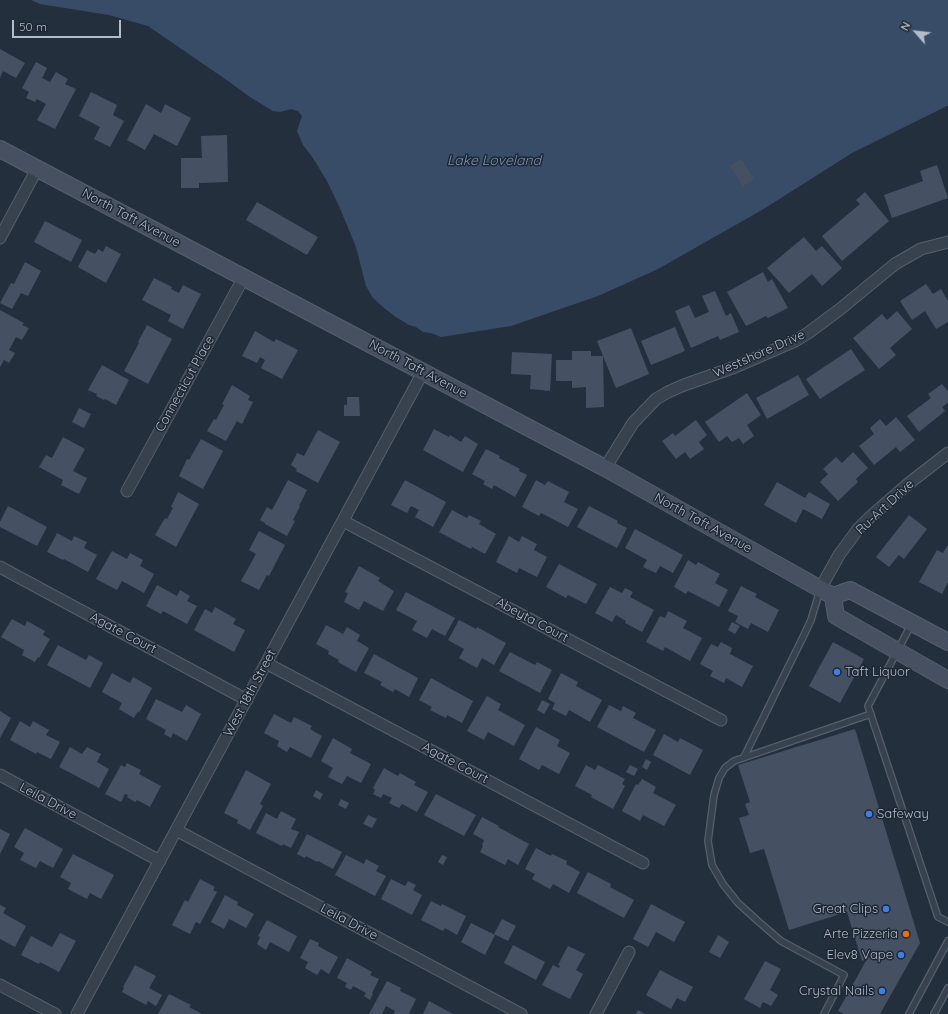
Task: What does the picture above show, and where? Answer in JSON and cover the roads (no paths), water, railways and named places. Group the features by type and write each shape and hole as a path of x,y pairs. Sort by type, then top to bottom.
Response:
{"main road":[{"name":"North Taft Avenue","path":"0,149 605,468 826,593"},
{"path":"948,642 850,590 826,593 836,616 948,680"}],"street":[{"path":"0,238 37,169"},
{"name":"Westshore Drive","path":"605,468 634,423 656,399 679,387 735,367 795,341 833,315 895,264 922,249 948,242"},
{"name":"Connecticut Place","path":"126,491 244,277"},
{"name":"West 18th Street","path":"77,1014 423,372"},
{"name":"Ru-Art Drive","path":"826,593 839,555 858,529 908,484 948,453"},
{"name":"Abeyta Court","path":"343,521 721,720"},
{"name":"Agate Court","path":"0,567 247,700"},
{"name":"Agate Court","path":"266,663 643,863"},
{"name":"Leila Drive","path":"0,775 160,861"},
{"name":"Leila Drive","path":"176,830 521,1014"},
{"path":"596,1014 629,952"},
{"path":"0,985 55,1014"}],"lane":[{"path":"744,757 811,620 826,593"},
{"path":"912,623 868,706 938,917 948,922"},
{"path":"824,1014 844,976 781,941 738,903 722,884 712,865 708,841 710,820 719,778 725,768 734,761 871,714"},
{"path":"909,1014 948,941"},
{"path":"934,1014 948,988"}],"water":[{"name":"Lake Loveland","path":"31,0 948,0 948,106 852,153 762,210 658,269 598,296 511,326 441,337 423,332 416,327 409,325 384,308 373,298 366,286 356,247 339,206 327,181 303,145 297,131 302,116 298,111 291,109 280,112 273,111 250,97 148,26 109,15 40,4"}],"place":[{"name":"Taft Liquor","path":"837,672"},
{"name":"Safeway","path":"869,814"},
{"name":"Great Clips","path":"886,909"},
{"name":"Arte Pizzeria","path":"906,934"},
{"name":"Elev8 Vape","path":"901,955"},
{"name":"Crystal Nails","path":"882,991"}]}
